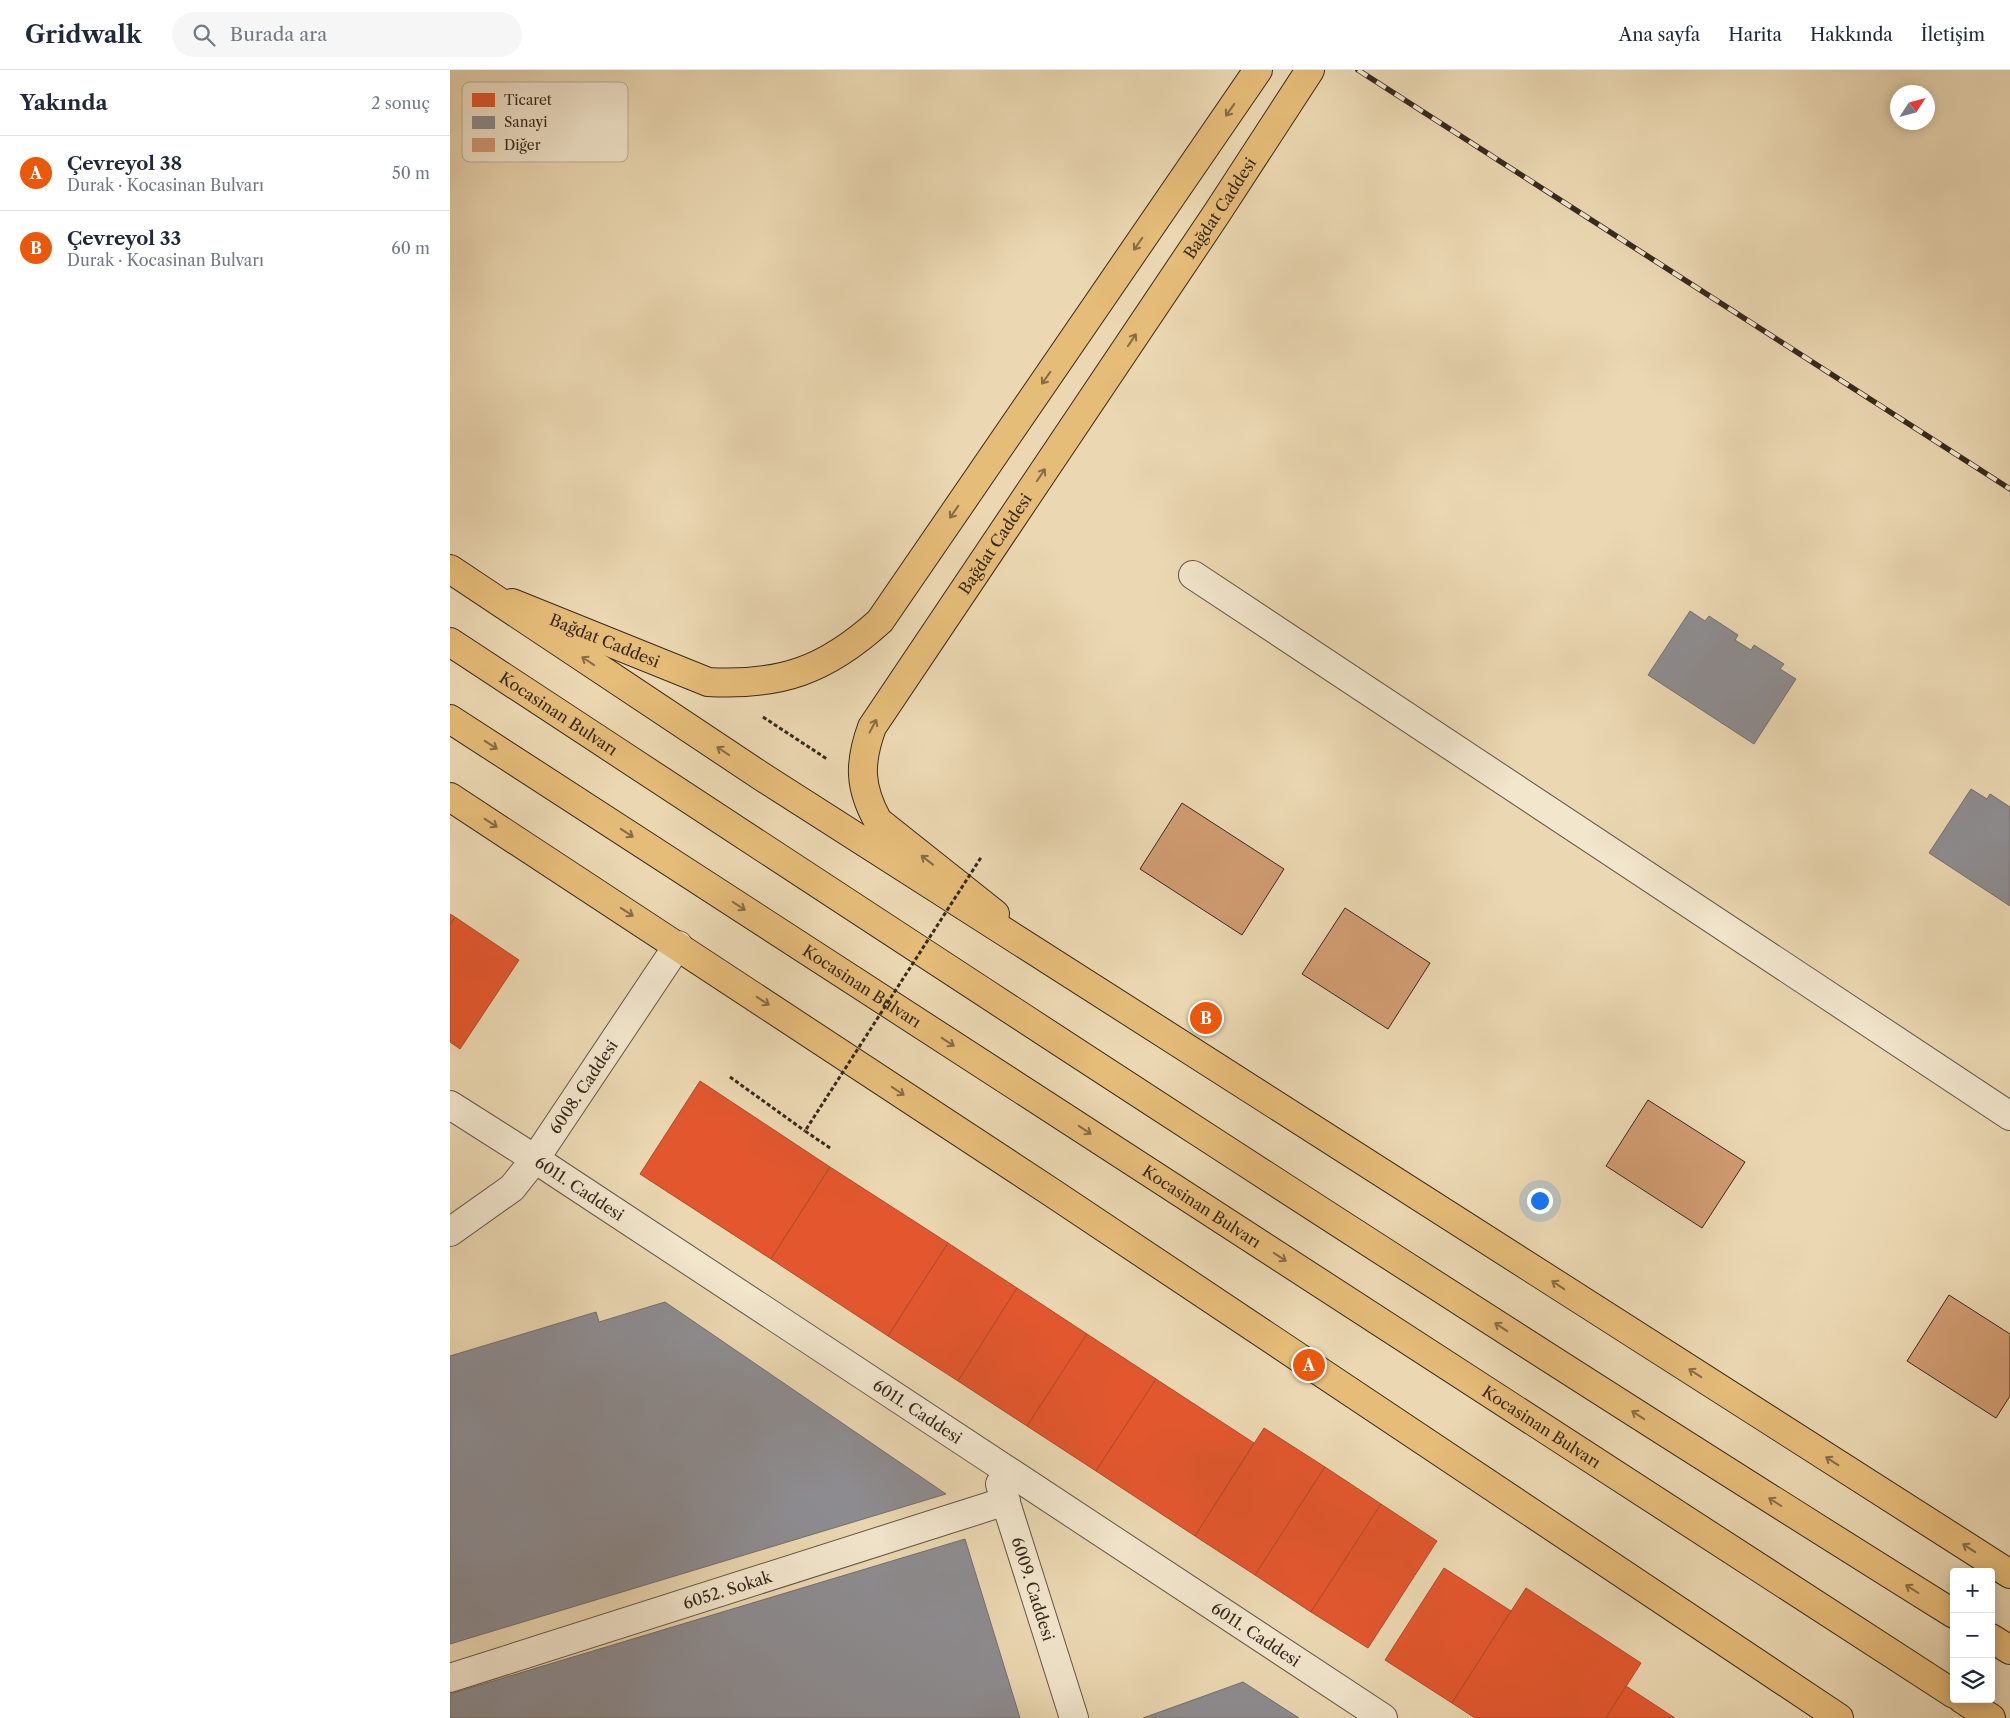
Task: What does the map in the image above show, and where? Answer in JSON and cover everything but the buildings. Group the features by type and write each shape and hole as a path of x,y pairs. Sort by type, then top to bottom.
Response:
{"main road":[{"name":"Bağdat Caddesi","path":"485,592 708,682 737,684 760,682 799,673 829,660 855,643 880,621 1258,70"},
{"name":"Bağdat Caddesi","path":"1075,977 878,821 869,806 863,782 864,748 872,727 1211,222 1310,70"},
{"path":"450,569 764,778 2010,1574"},
{"name":"Kocasinan Bulvarı","path":"450,642 1013,1012 1722,1469 1952,1613"},
{"name":"Kocasinan Bulvarı","path":"450,719 1950,1691"},
{"path":"450,797 678,945 1839,1718"},
{"path":"1995,1641 2010,1650"},
{"path":"1968,1703 1991,1718"}],"street":[{"path":"1193,575 2010,1116"},
{"name":"6008. Caddesi","path":"450,1232 512,1188 535,1159 678,945"},
{"name":"6011. Caddesi","path":"450,1105 535,1159 1383,1718"},
{"name":"6009. Caddesi","path":"993,1461 1074,1718"},
{"name":"6052. Sokak","path":"450,1678 1006,1501"}],"path":[{"path":"757,713 863,782"},
{"path":"805,1131 982,856"},
{"path":"730,1077 830,1148"}],"railway":[{"path":"1358,70 2010,489"}],"place":[{"name":"Çevreyol 33","path":"1206,1018"},
{"name":"Çevreyol 38","path":"1309,1365"}]}
